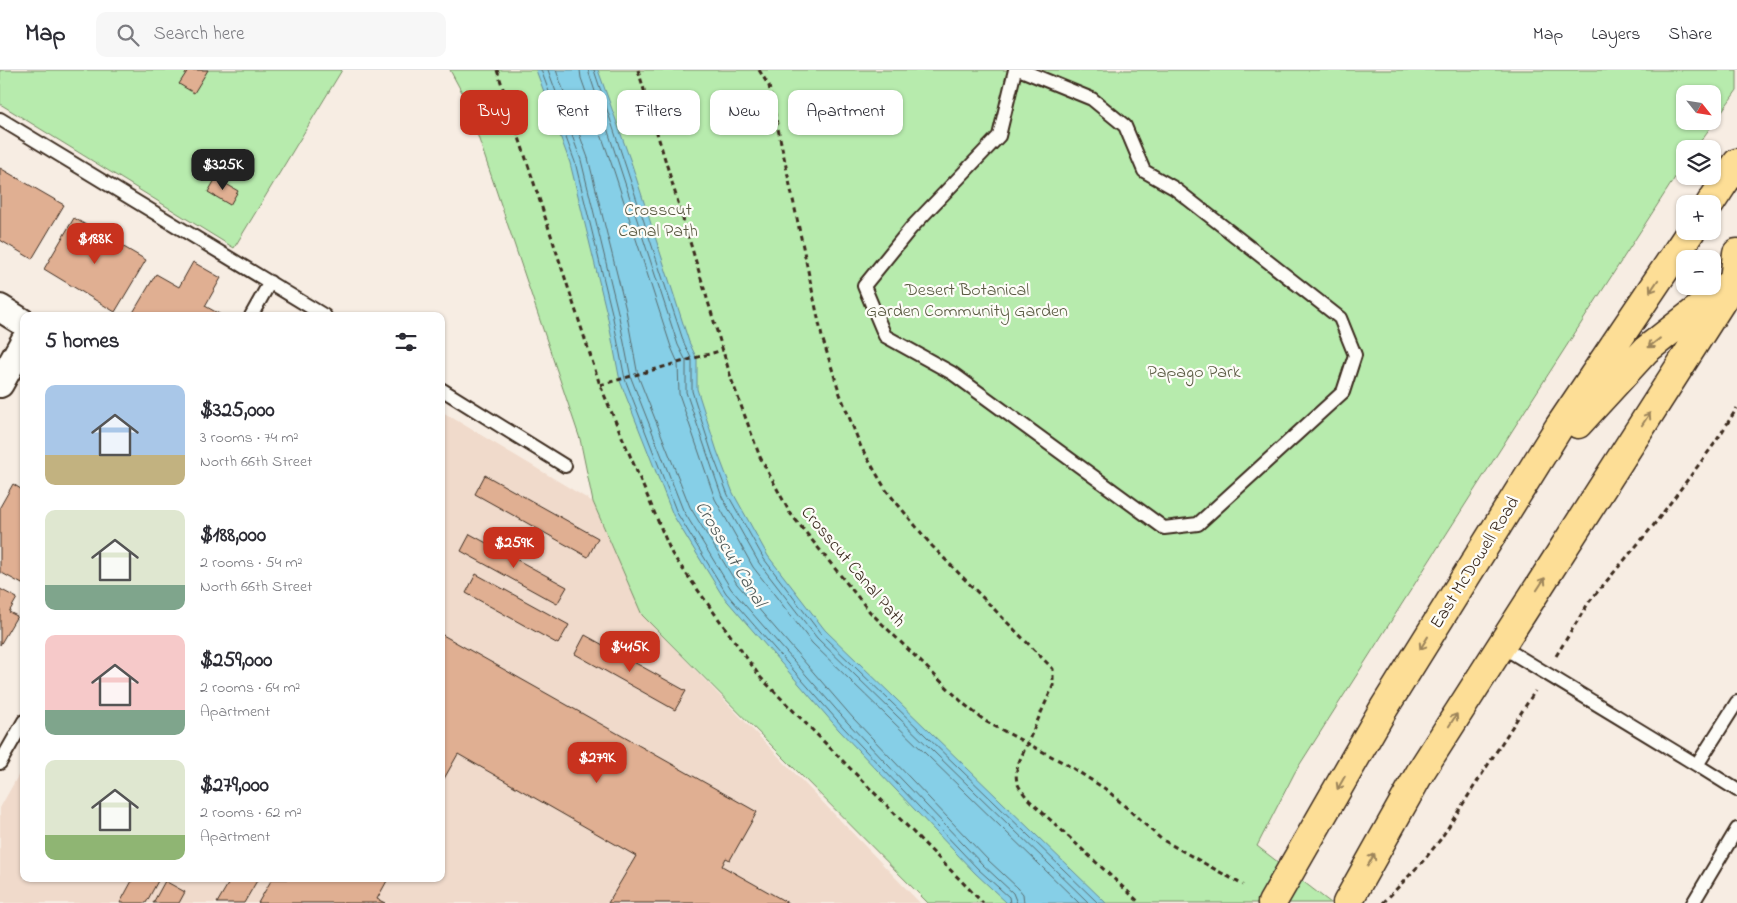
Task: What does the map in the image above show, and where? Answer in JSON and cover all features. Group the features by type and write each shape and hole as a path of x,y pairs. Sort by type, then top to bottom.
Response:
{"main road":[{"path":"1716,195 1737,163"},
{"name":"East McDowell Road","path":"1272,903 1384,708 1524,482 1685,240"},
{"path":"1347,903 1421,771 1736,280 1737,253"},
{"path":"1524,482 1646,350 1736,280"}],"street":[{"path":"0,308 20,320"},
{"path":"0,384 20,348"}],"lane":[{"path":"1015,70 999,136 911,228 864,286 885,336 952,373 1164,528 1198,524 1343,392 1355,355 1340,318 1174,188 1144,171 1125,126 1092,99 1021,70"},
{"path":"0,119 319,312"},
{"path":"253,312 270,282"},
{"path":"445,391 565,466"},
{"path":"1501,646 1737,790"},
{"path":"1697,765 1737,702"},
{"path":"0,764 20,728"},
{"path":"1693,903 1737,829"}],"path":[{"path":"498,70 600,385 672,554 761,678 983,903"},
{"name":"Crosscut Canal Path","path":"638,70 723,350 760,457 790,513 870,612 964,704 985,721 1028,742 1107,790 1161,839 1242,884"},
{"path":"759,70 769,86 822,337 840,394 861,447 886,490 932,546 1053,669 1053,686 1016,774 1017,785 1029,800 1140,903"},
{"path":"600,385 723,350"},
{"path":"1561,647 1589,602 1653,526 1715,443 1737,408"},
{"path":"1383,903 1424,860 1440,840 1526,708"}],"shaded area":[{"path":"445,413 593,502 642,615 920,903 0,903 0,808 20,772 20,882 445,882"}],"green space":[{"path":"0,70 342,70 234,248 0,104"},
{"name":"Papago Park","path":"450,70 1737,70 1737,90 1721,112 1721,85 1676,85 1676,130 1709,130 1701,140 1676,140 1676,176 1295,772 1257,846 1331,903 928,903 642,615 593,502 580,439 477,135 528,135 528,90 461,90"}],"water":[{"path":"536,70 598,70 605,90 543,90"},
{"name":"Crosscut Canal","path":"607,95 617,123 617,135 621,135 632,165 689,342 697,359 697,389 717,451 733,493 768,556 825,630 1106,903 1007,903 975,873 839,730 722,595 673,515 620,381 607,314 570,163 560,135 607,135"}],"building":[{"path":"188,70 208,70 194,93 179,84"},
{"path":"0,168 64,205 32,259 0,240"},
{"path":"216,178 238,191 230,205 208,192"},
{"path":"74,218 146,260 115,312 44,269"},
{"path":"193,262 221,278 205,306 216,312 133,312 156,274 179,287"},
{"path":"485,475 598,538 588,557 475,494"},
{"path":"13,484 20,488 20,583 0,572 0,507"},
{"path":"470,534 567,587 557,604 461,551"},
{"path":"476,574 569,625 558,644 466,593"},
{"path":"0,589 17,598 9,612 17,616 0,645"},
{"path":"585,635 686,691 675,710 575,654"},
{"path":"445,636 757,812 730,860 726,858 722,866 788,903 608,903 636,856 458,754 445,777"},
{"path":"131,882 157,882 146,903 120,903"},
{"path":"164,882 185,892 179,903 153,903"},
{"path":"229,882 256,882 244,903 217,903"},
{"path":"270,882 386,882 377,899 385,903 258,903"}],"park label":[{"name":"Desert Botanical Garden Community Garden","path":"967,299"}]}
